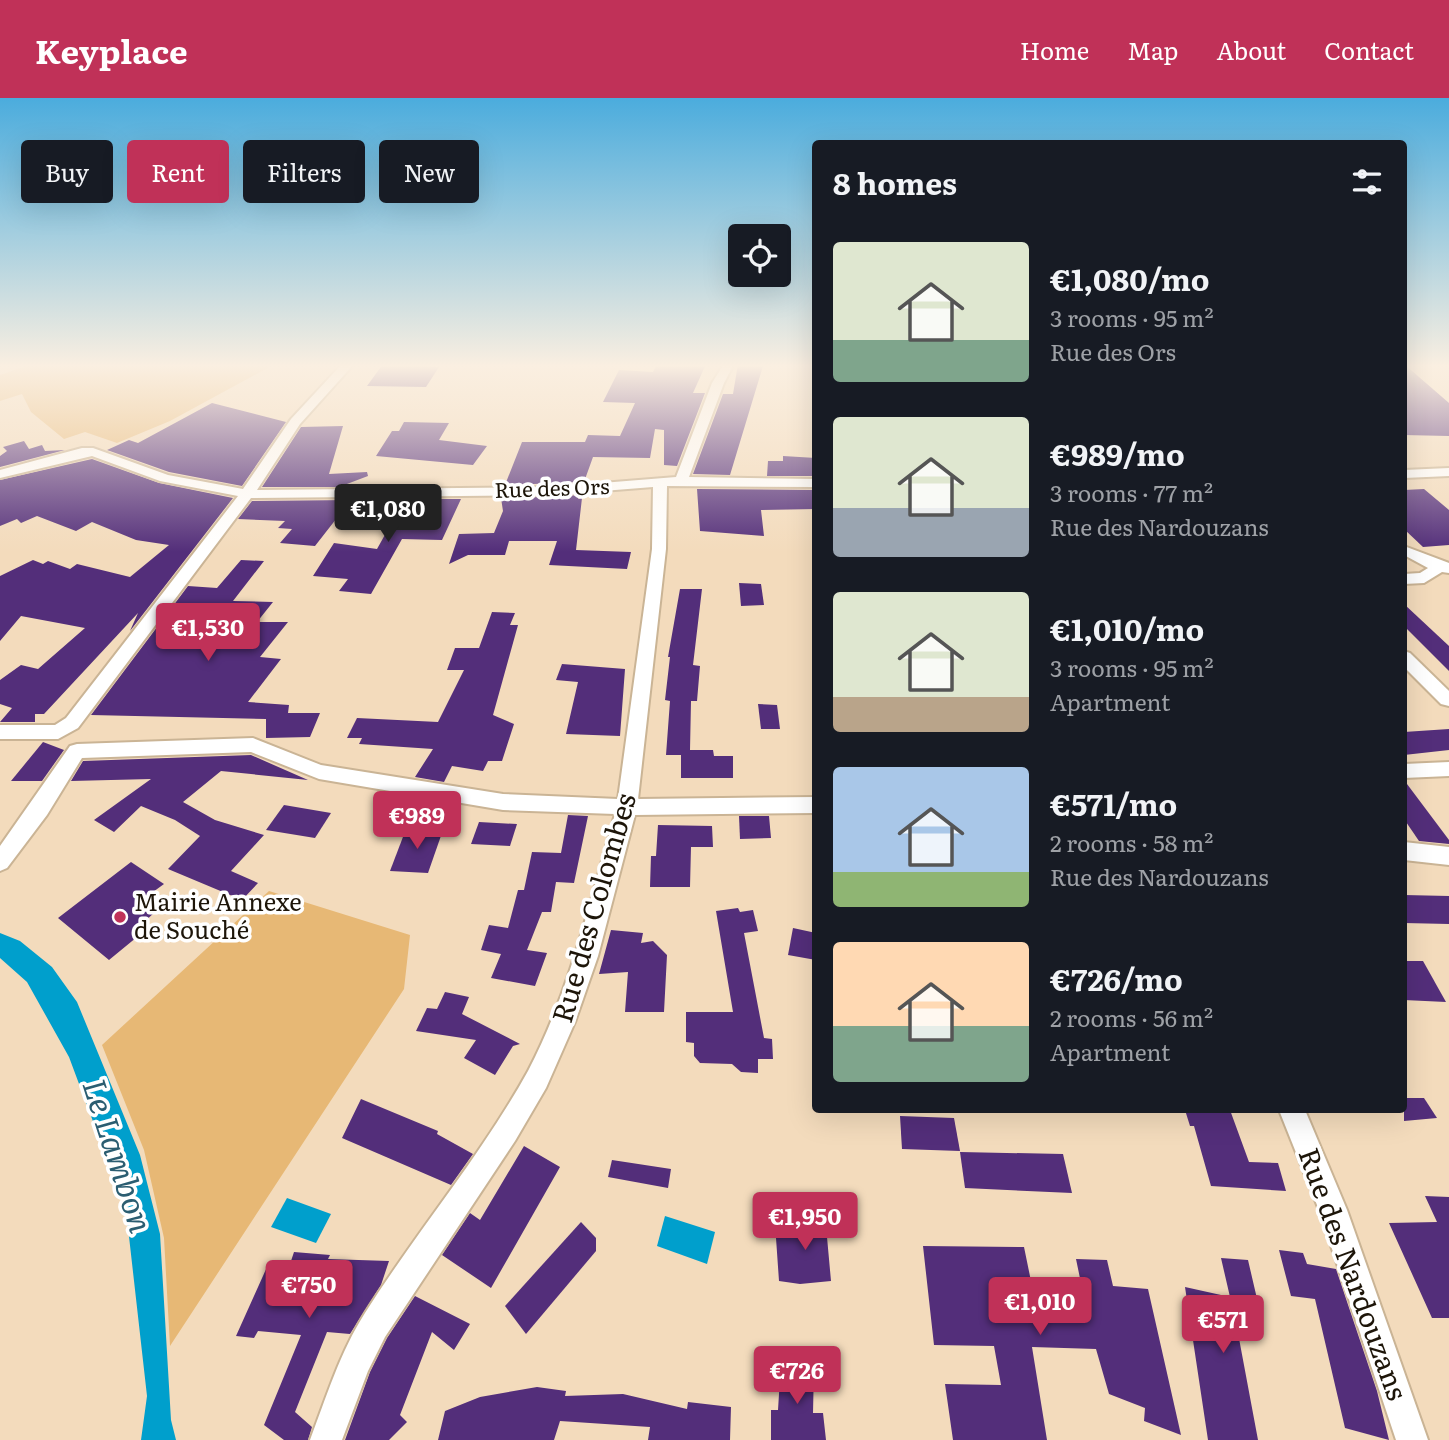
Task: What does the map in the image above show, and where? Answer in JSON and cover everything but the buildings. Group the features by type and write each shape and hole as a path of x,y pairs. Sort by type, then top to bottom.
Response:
{"street":[{"path":"0,732 58,732 72,723 247,494 292,427"},
{"name":"Rue des Colombes","path":"326,1440 355,1364 374,1326 478,1175 542,1067 563,1022 586,956 627,807 659,549 671,482 697,427"},
{"name":"Rue des Ors","path":"0,474 82,452 93,452 166,478 247,494 552,491 671,482 812,483"},
{"path":"1407,474 1449,472"},
{"path":"1407,551 1444,568"},
{"path":"1407,579 1424,578 1444,568"},
{"path":"1407,660 1447,700"},
{"path":"58,732 77,751 253,745 319,772 503,803 627,807 812,805"},
{"path":"0,862 40,809 77,751"},
{"path":"1407,771 1449,769"},
{"path":"1407,851 1449,856"},
{"name":"Rue des Nardouzans","path":"1293,1113 1333,1210 1412,1440"}],"shaded area":[{"path":"49,427 156,427 117,443 85,432 64,439"},
{"path":"269,891 410,935 404,989 170,1346 164,1238 144,1150 102,1045"}],"water":[{"name":"Le Lambon","path":"0,933 20,941 52,967 77,1002 140,1155 160,1234 171,1420 176,1440 141,1440 147,1396 126,1210 69,1057 27,982 0,958"},
{"path":"287,1198 331,1214 316,1243 271,1227"},
{"path":"665,1216 715,1232 707,1264 657,1246"}],"place":[{"name":"Mairie Annexe de Souché","path":"120,917"}]}
